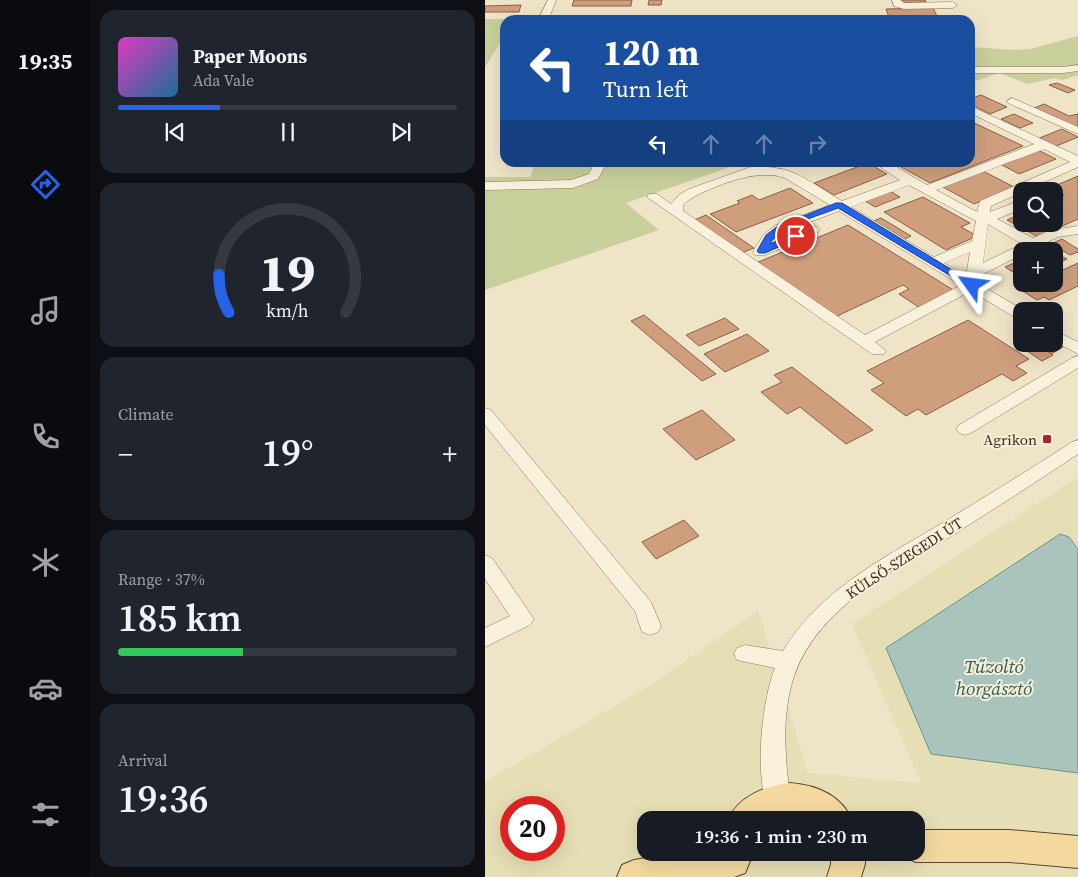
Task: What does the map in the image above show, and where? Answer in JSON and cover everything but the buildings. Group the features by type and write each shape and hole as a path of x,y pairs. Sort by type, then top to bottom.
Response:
{"main road":[{"path":"755,811 764,803 793,797 809,800 827,811"},
{"path":"925,846 1009,846 1078,852"},
{"path":"844,877 848,861"},
{"path":"634,877 734,863"}],"street":[{"path":"545,15 551,0"},
{"path":"896,0 899,5 932,3 953,5"},
{"path":"975,70 1063,70 1078,68"},
{"path":"1012,101 1078,131"},
{"path":"975,111 1078,162"},
{"path":"1019,133 1053,120"},
{"path":"926,190 1043,145"},
{"path":"973,279 985,204 1078,162"},
{"path":"485,186 573,184 593,176 598,167"},
{"path":"680,215 676,208 683,198 761,167"},
{"path":"887,167 926,190 1029,242"},
{"path":"745,173 768,171 785,173 934,262 973,279 1013,309"},
{"path":"762,251 769,237 781,228 839,205 909,181"},
{"path":"653,197 877,351"},
{"path":"984,218 1013,207"},
{"path":"743,259 813,229"},
{"path":"1063,232 1078,230"},
{"path":"1037,242 1058,232 1078,242"},
{"path":"934,262 980,243"},
{"path":"863,342 1013,256"},
{"path":"1063,341 1078,350"},
{"path":"965,429 1078,361"},
{"path":"485,414 644,608 650,626"},
{"name":"KÜLSŐ-SZEGEDI ÚT","path":"777,799 773,759 773,728 778,699 789,661 807,629 856,586 1028,480 1078,446"},
{"path":"485,563 523,619 485,638"},
{"path":"745,654 789,661"}],"shaded area":[{"path":"1078,477 1078,877 485,877 485,782 647,687 758,611 808,773 921,783 852,624"}],"green space":[{"path":"485,19 500,19 500,43 485,67"},
{"path":"1078,36 1078,75 1062,80 1054,78 1028,84 999,73 975,81 975,47 1030,49"},
{"path":"534,167 730,167 626,203 659,230 485,290 485,177 530,177"}],"water":[{"name":"Tűzoltó horgásztó","path":"1060,534 1069,537 1078,549 1078,773 931,754 886,648"}],"place":[{"name":"Agrikon","path":"1047,439"}],"route":[{"path":"796,236 762,251 769,237 781,228 839,205 972,285"}]}
